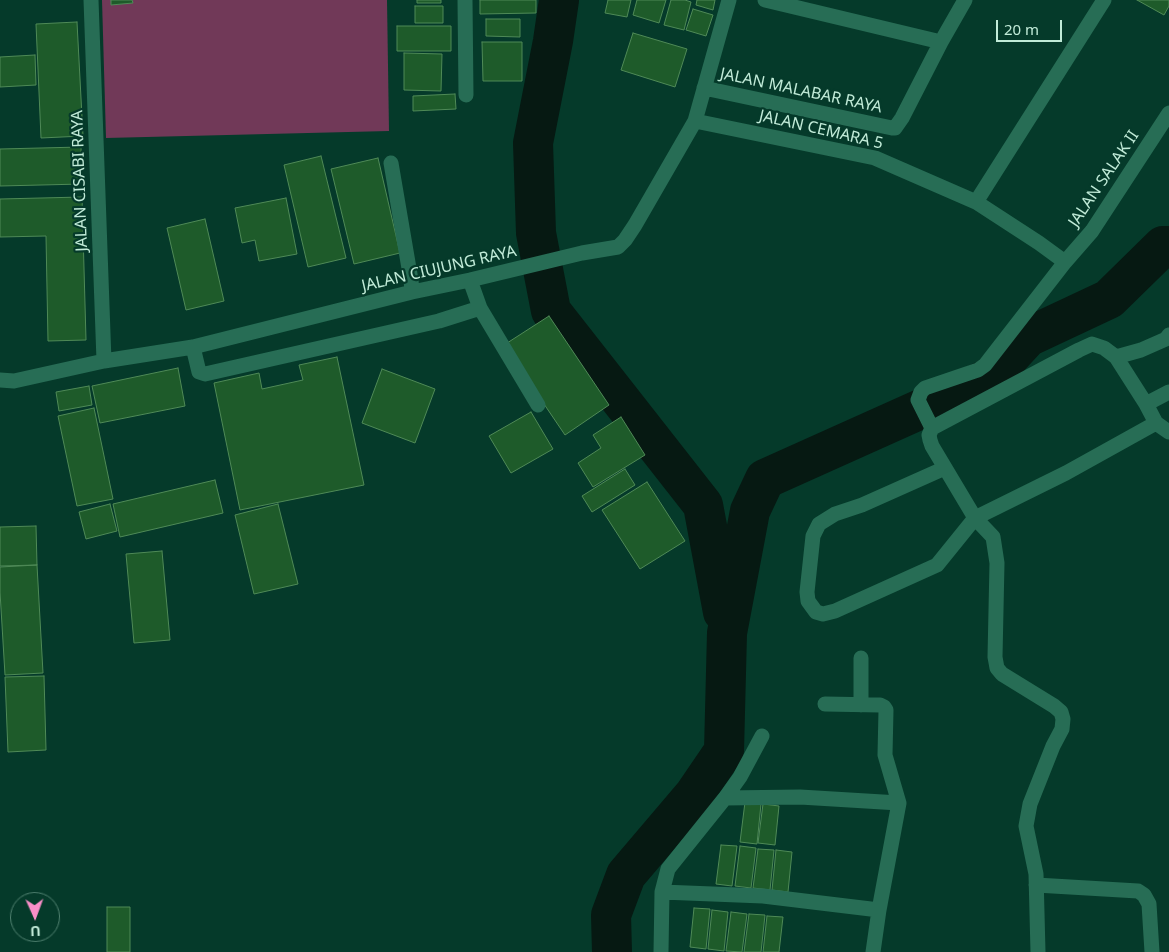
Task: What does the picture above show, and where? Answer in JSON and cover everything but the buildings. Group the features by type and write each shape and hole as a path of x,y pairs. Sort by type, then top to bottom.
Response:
{"street":[{"name":"JALAN CISABI RAYA","path":"91,0 104,360"},
{"path":"465,0 466,95"},
{"name":"JALAN CIUJUNG RAYA","path":"0,380 14,381 104,360 193,347 412,292 582,253 618,247 625,240 695,121 728,0"},
{"path":"765,0 941,42"},
{"name":"JALAN MALABAR RAYA","path":"704,88 895,128 965,0"},
{"path":"976,202 1104,0"},
{"name":"JALAN SALAK II","path":"1065,262 1092,231 1169,112"},
{"name":"JALAN CEMARA 5","path":"695,121 875,158 976,202 1040,243 1065,262"},
{"path":"392,163 412,292"},
{"path":"1038,952 1036,874 1026,826 1030,804 1053,746 1062,729 1063,720 1061,712 1054,706 1002,674 997,668 995,657 997,563 993,537 975,518 944,468 930,440 929,423 918,400 925,388 978,370 985,365 1065,262"},
{"path":"470,280 480,308 538,405"},
{"path":"193,347 199,372 205,374 439,321 480,308"},
{"path":"1116,357 1141,350 1169,335"},
{"path":"929,423 1092,344 1100,346 1116,357 1156,423 1169,432"},
{"path":"1146,404 1169,392"},
{"path":"944,468 862,505 835,514 819,524 813,536 807,592 808,601 816,612 823,614 835,611 936,565 975,518 1066,472 1156,423"},
{"path":"861,658 861,705"},
{"path":"826,704 880,705 886,710 885,755 899,803 873,952"},
{"path":"661,952 662,892 668,869 740,777 762,736"},
{"path":"725,798 800,797 899,803"},
{"path":"1036,886 1138,891 1144,895 1149,904 1152,952"},
{"path":"662,892 763,896 879,910"}],"shaded area":[{"path":"102,0 387,0 389,131 106,138"}],"waterway":[{"path":"559,0 533,143 536,233 551,311 703,505 723,612"},
{"path":"612,952 611,915 626,875 694,795 724,751 727,633 750,511 765,479 990,378 1028,337 1109,299 1163,246 1169,246"}]}
